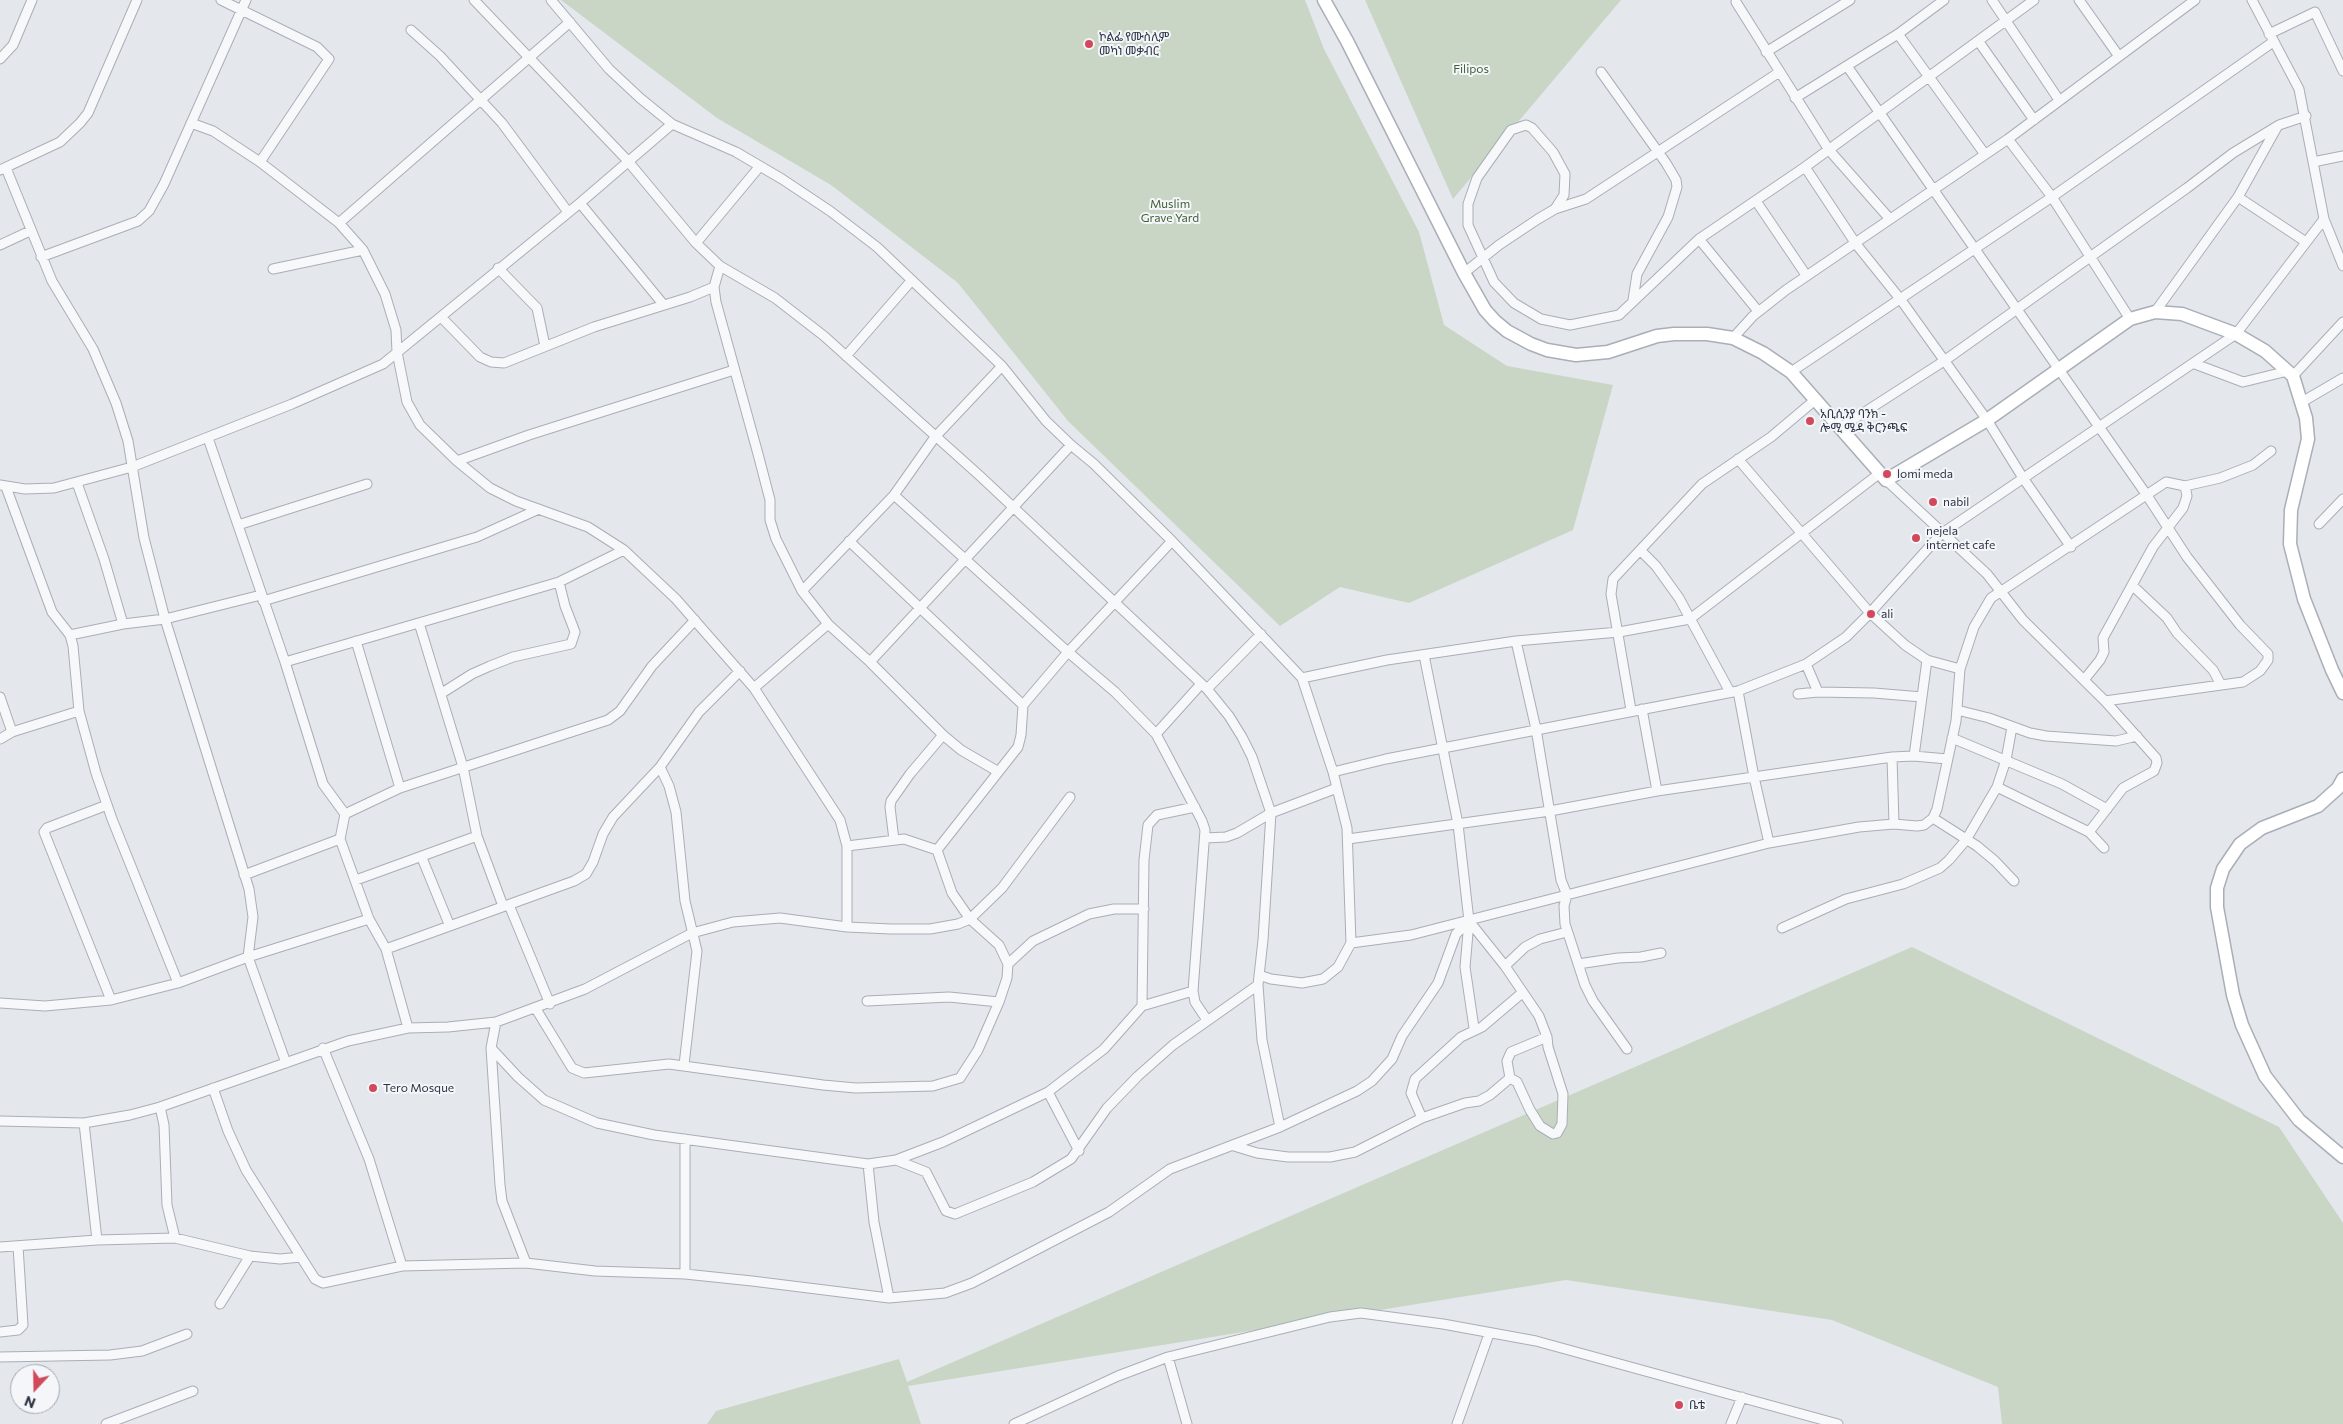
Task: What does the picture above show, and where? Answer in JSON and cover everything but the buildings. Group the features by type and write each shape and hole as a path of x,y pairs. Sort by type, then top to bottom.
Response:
{"street":[{"path":"0,59 13,44 32,0"},
{"path":"137,0 88,112 80,123 60,142 3,169 52,281 93,349 109,384 128,441 144,538 165,619 252,902 253,918 248,957 286,1063"},
{"path":"221,0 317,47 329,59 260,162"},
{"path":"41,257 138,222 145,217 164,184 246,0"},
{"path":"474,0 628,160 696,243 720,266 775,298 846,356 1204,686 1242,737 1259,774 1271,813 1258,985 1262,1040 1280,1127"},
{"path":"551,0 616,76 672,124 736,152 805,193 852,227 911,280 1002,366 1046,421 1071,446 1094,464 1172,541 1302,678 1333,772 1348,839 1351,943 1338,967 1323,979 1302,983 1271,979 1259,975"},
{"path":"1324,0 1347,41 1464,273 1485,310 1495,321 1517,337 1547,350 1564,354 1594,354 1623,348 1657,336 1674,334 1707,334 1733,338 1763,353 1791,372 1883,476 1941,534 1987,574 2023,620 2106,700 2156,758 2156,767 2149,774 2123,788 2089,832"},
{"path":"1766,52 1850,0"},
{"path":"1795,98 1898,34 1944,0"},
{"path":"1992,0 2059,100"},
{"path":"1555,209 1564,195 1565,174 1553,152 1532,128 1526,125 1511,130 1477,178 1468,204 1468,225 1494,282 1514,303 1541,319 1570,325 1619,315 1699,239 1828,150 1930,75 1979,42 2034,0"},
{"path":"2079,0 2118,56"},
{"path":"1733,338 1758,312 1806,275 1856,244 1984,153 2008,139 2195,0"},
{"path":"2252,0 2299,89 2306,116 2324,219 2341,256 2343,266"},
{"path":"1736,2 1778,73 1828,150 1890,218"},
{"path":"1791,372 2052,197 2271,38 2315,12 2343,71"},
{"path":"339,223 570,22"},
{"path":"411,30 440,56 520,145 568,212"},
{"path":"1898,34 1930,75 1984,153"},
{"path":"1979,42 2034,120"},
{"path":"1847,66 2100,427 2169,527 2187,557 2240,625 2268,654 2265,666 2256,676 2243,682 2220,683 2202,688 2106,700"},
{"path":"1601,72 1676,180 1676,194 1663,228 1637,274 1633,300"},
{"path":"1464,273 1482,258 1555,209 1586,199 1778,73"},
{"path":"1840,428 1944,361 2090,258 2233,153 2279,125 2306,116"},
{"path":"190,124 213,131 260,162 339,223 364,250 385,294 396,330 397,352 404,392 411,412 420,425 457,461 502,494 588,527 624,550 695,620 754,688 833,807 842,826 847,846 847,927"},
{"path":"178,983 107,805 78,711 76,658 70,635 52,612 3,486 40,490 77,483 132,467 350,380 383,364 498,268 580,203 672,124"},
{"path":"2155,312 2238,197 2279,125"},
{"path":"2008,139 2052,197 2130,319"},
{"path":"2314,162 2343,156"},
{"path":"696,243 760,166"},
{"path":"1805,166 1856,244 1901,300 1987,420 2071,546"},
{"path":"2238,197 2306,242"},
{"path":"1756,201 1806,275"},
{"path":"580,203 662,304"},
{"path":"1333,772 1631,710 1642,710 1734,692 1806,664 1846,637 1870,614 1941,534 2195,364 2236,334 2324,219"},
{"path":"0,245 30,231"},
{"path":"1699,239 1758,312"},
{"path":"273,269 311,263 364,250"},
{"path":"720,266 714,287 734,370 770,500 770,520 776,539 802,590 828,624 870,662 942,735 961,750 997,771"},
{"path":"498,268 537,308 545,346"},
{"path":"846,356 911,280"},
{"path":"441,317 480,357 491,362 504,363 594,326 690,297 714,287"},
{"path":"1302,678 1387,660 1516,641 1619,632 1690,619 1802,534 1883,476 1987,420 2130,319 2155,312 2182,314 2236,334 2265,351 2290,374 2302,402 2308,440 2290,524 2290,544 2298,578 2332,670 2343,693"},
{"path":"2195,364 2243,382 2290,374 2343,322"},
{"path":"802,590 894,495 935,437 1002,366"},
{"path":"457,461 529,435 734,370"},
{"path":"2302,402 2343,378"},
{"path":"1631,710 1619,632 1610,594 1611,584 1702,484 1771,437 1815,400"},
{"path":"208,438 285,662 323,784 345,814 340,839 369,919 386,948 408,1028"},
{"path":"870,662 1071,446"},
{"path":"1351,943 1411,935 1469,921 1769,842 1859,827 1894,824 1917,826 1932,818 1937,810 1952,738 1957,710 1960,669 1981,613 1991,598 2166,482 2186,486 2220,478 2245,468 2271,451"},
{"path":"1738,459 1870,614 1905,646 1927,660 1960,669"},
{"path":"77,483 104,559 123,624"},
{"path":"238,525 367,484"},
{"path":"2084,680 2100,660 2104,652 2103,638 2153,547 2183,508 2187,496 2186,486"},
{"path":"894,495 1115,692 1156,734 1202,821 1205,838 1193,991 1195,1002 1207,1020"},
{"path":"2319,524 2343,499"},
{"path":"70,635 123,624 165,619 262,598 477,537 539,509"},
{"path":"849,541 1023,706"},
{"path":"937,850 997,771 1010,759 1018,747 1022,735 1023,706 1113,602 1172,541"},
{"path":"285,662 559,582 624,550"},
{"path":"1641,551 1668,582 1734,692 1769,842"},
{"path":"442,693 472,674 513,657 571,644 575,632 565,606 559,582"},
{"path":"2132,586 2167,618 2177,633 2212,670 2220,683"},
{"path":"345,814 400,788 597,725 615,716 652,666 695,620"},
{"path":"419,623 442,693 463,767 477,836 550,1004"},
{"path":"754,688 828,624"},
{"path":"1156,734 1204,686 1261,634"},
{"path":"356,641 400,788"},
{"path":"1516,641 1536,729 1561,880 1566,895 1564,914 1567,932 1593,1001 1627,1049"},
{"path":"1424,655 1458,824 1469,921 1465,967 1474,1028"},
{"path":"1914,756 1927,660"},
{"path":"1806,664 1818,692"},
{"path":"386,948 574,881 586,874 593,862 603,834 613,817 660,767 699,712 740,671"},
{"path":"1798,694 1818,692 1874,693 1922,698"},
{"path":"0,697 12,732"},
{"path":"1642,710 1658,791"},
{"path":"1957,710 1989,718 2030,733 2066,738 2087,737 2116,741 2137,736"},
{"path":"0,739 12,732 78,711"},
{"path":"1782,928 1846,899 1903,884 1940,868 1966,840 1998,787 2006,760 2012,727"},
{"path":"894,840 891,801 942,735"},
{"path":"1952,738 2062,784 2107,809"},
{"path":"1348,839 1550,811 1658,791 1892,757 1914,756 1947,759"},
{"path":"1892,757 1894,824"},
{"path":"660,767 670,786 676,812 685,901 697,951 684,1065"},
{"path":"2343,778 2338,788 2318,806 2262,828 2240,844 2231,854 2220,876 2217,907 2233,996 2242,1025 2261,1069 2279,1097 2299,1120 2343,1157"},
{"path":"1998,787 2089,832 2104,848"},
{"path":"1205,838 1226,837 1238,833 1271,813 1337,788"},
{"path":"0,1121 84,1124 160,1107 286,1063 323,1048 408,1028 448,1027 496,1022 550,1004 585,989 692,933 732,922 760,918 780,918 847,927 930,929 958,924 970,919 1008,881 1070,796"},
{"path":"107,805 47,828 44,832 111,1000"},
{"path":"1142,1006 1144,860 1148,825 1157,815 1195,807"},
{"path":"1932,818 1995,861 2014,881"},
{"path":"356,880 422,858 477,836"},
{"path":"244,875 340,839"},
{"path":"536,1009 572,1068 578,1072 590,1073 647,1064 684,1065 856,1088 933,1086 960,1078 978,1050 1007,978 1008,964 998,945 970,919 952,893 937,850 915,841 894,840 847,846"},
{"path":"422,858 449,924"},
{"path":"1008,964 1033,941 1089,914 1114,910 1144,909"},
{"path":"0,1003 45,1006 111,1000 178,983 248,957 369,919"},
{"path":"1469,921 1505,966 1539,1016 1563,1094 1563,1118 1557,1133 1546,1131 1540,1126 1517,1082 1510,1078"},
{"path":"213,1088 238,1154 315,1279 323,1283 402,1266 526,1263 595,1271 685,1274 752,1280 888,1298 945,1293 972,1283 1109,1212 1170,1169 1234,1146 1357,1092 1381,1072 1392,1059 1416,1015 1429,998 1456,934 1469,921"},
{"path":"1505,966 1525,948 1540,939 1567,932"},
{"path":"1578,964 1618,958 1642,958 1661,953"},
{"path":"896,1160 926,1172 946,1211 955,1214 1033,1182 1065,1163 1079,1151 1091,1128 1118,1094 1174,1045 1258,985"},
{"path":"491,1048 544,1100 571,1113 613,1127 685,1140 868,1164 896,1160 943,1142 1048,1092 1104,1049 1142,1006 1193,991"},
{"path":"1422,1118 1411,1093 1412,1083 1461,1036 1474,1028 1482,1026 1522,993"},
{"path":"867,1001 949,997 998,1002"},
{"path":"496,1022 491,1048 502,1201 526,1263"},
{"path":"1510,1078 1507,1061 1508,1055 1547,1037"},
{"path":"323,1048 369,1159 402,1266"},
{"path":"1234,1146 1269,1155 1288,1157 1343,1155 1356,1152 1422,1118 1464,1103 1479,1101 1490,1095 1510,1078"},
{"path":"1048,1092 1079,1151"},
{"path":"160,1107 164,1124 167,1205 175,1238"},
{"path":"84,1124 97,1240"},
{"path":"685,1140 685,1274"},
{"path":"868,1164 874,1222 888,1298"},
{"path":"0,1247 97,1240 175,1238 250,1256 280,1259 301,1257"},
{"path":"0,1332 18,1330 23,1325 18,1246"},
{"path":"220,1304 250,1256"},
{"path":"1014,1424 1118,1376 1168,1357 1330,1317 1361,1313 1443,1324 1489,1334 1536,1341 1838,1424"},
{"path":"0,1357 118,1354 142,1351 187,1334"},
{"path":"1457,1424 1489,1334"},
{"path":"1168,1357 1187,1424"},
{"path":"106,1424 193,1391"},
{"path":"1731,1424 1742,1397"}],"green space":[{"name":"Muslim Grave Yard","path":"561,0 1305,0 1324,49 1419,232 1444,325 1507,366 1613,385 1573,530 1409,603 1340,587 1280,626 1068,421 958,283 831,185 717,118"},
{"name":"Filipos","path":"1365,0 1621,0 1453,199"},
{"path":"1912,947 2279,1127 2343,1223 2343,1424 2002,1424 1998,1387 1832,1320 1566,1280 908,1386 921,1424 707,1424 716,1411 899,1359 907,1382"}],"place":[{"name":"ኮልፌ የሙስሊም መካነ መቃብር","path":"1089,44"},
{"name":"አቢሲንያ ባንክ - ሎሚ ሜዳ ቅርንጫፍ","path":"1810,421"},
{"name":"lomi meda","path":"1887,474"},
{"name":"nabil","path":"1933,502"},
{"name":"nejela internet cafe","path":"1916,538"},
{"name":"ali","path":"1871,614"},
{"name":"Tero Mosque","path":"373,1088"},
{"name":"ቤቴ","path":"1679,1405"}]}
